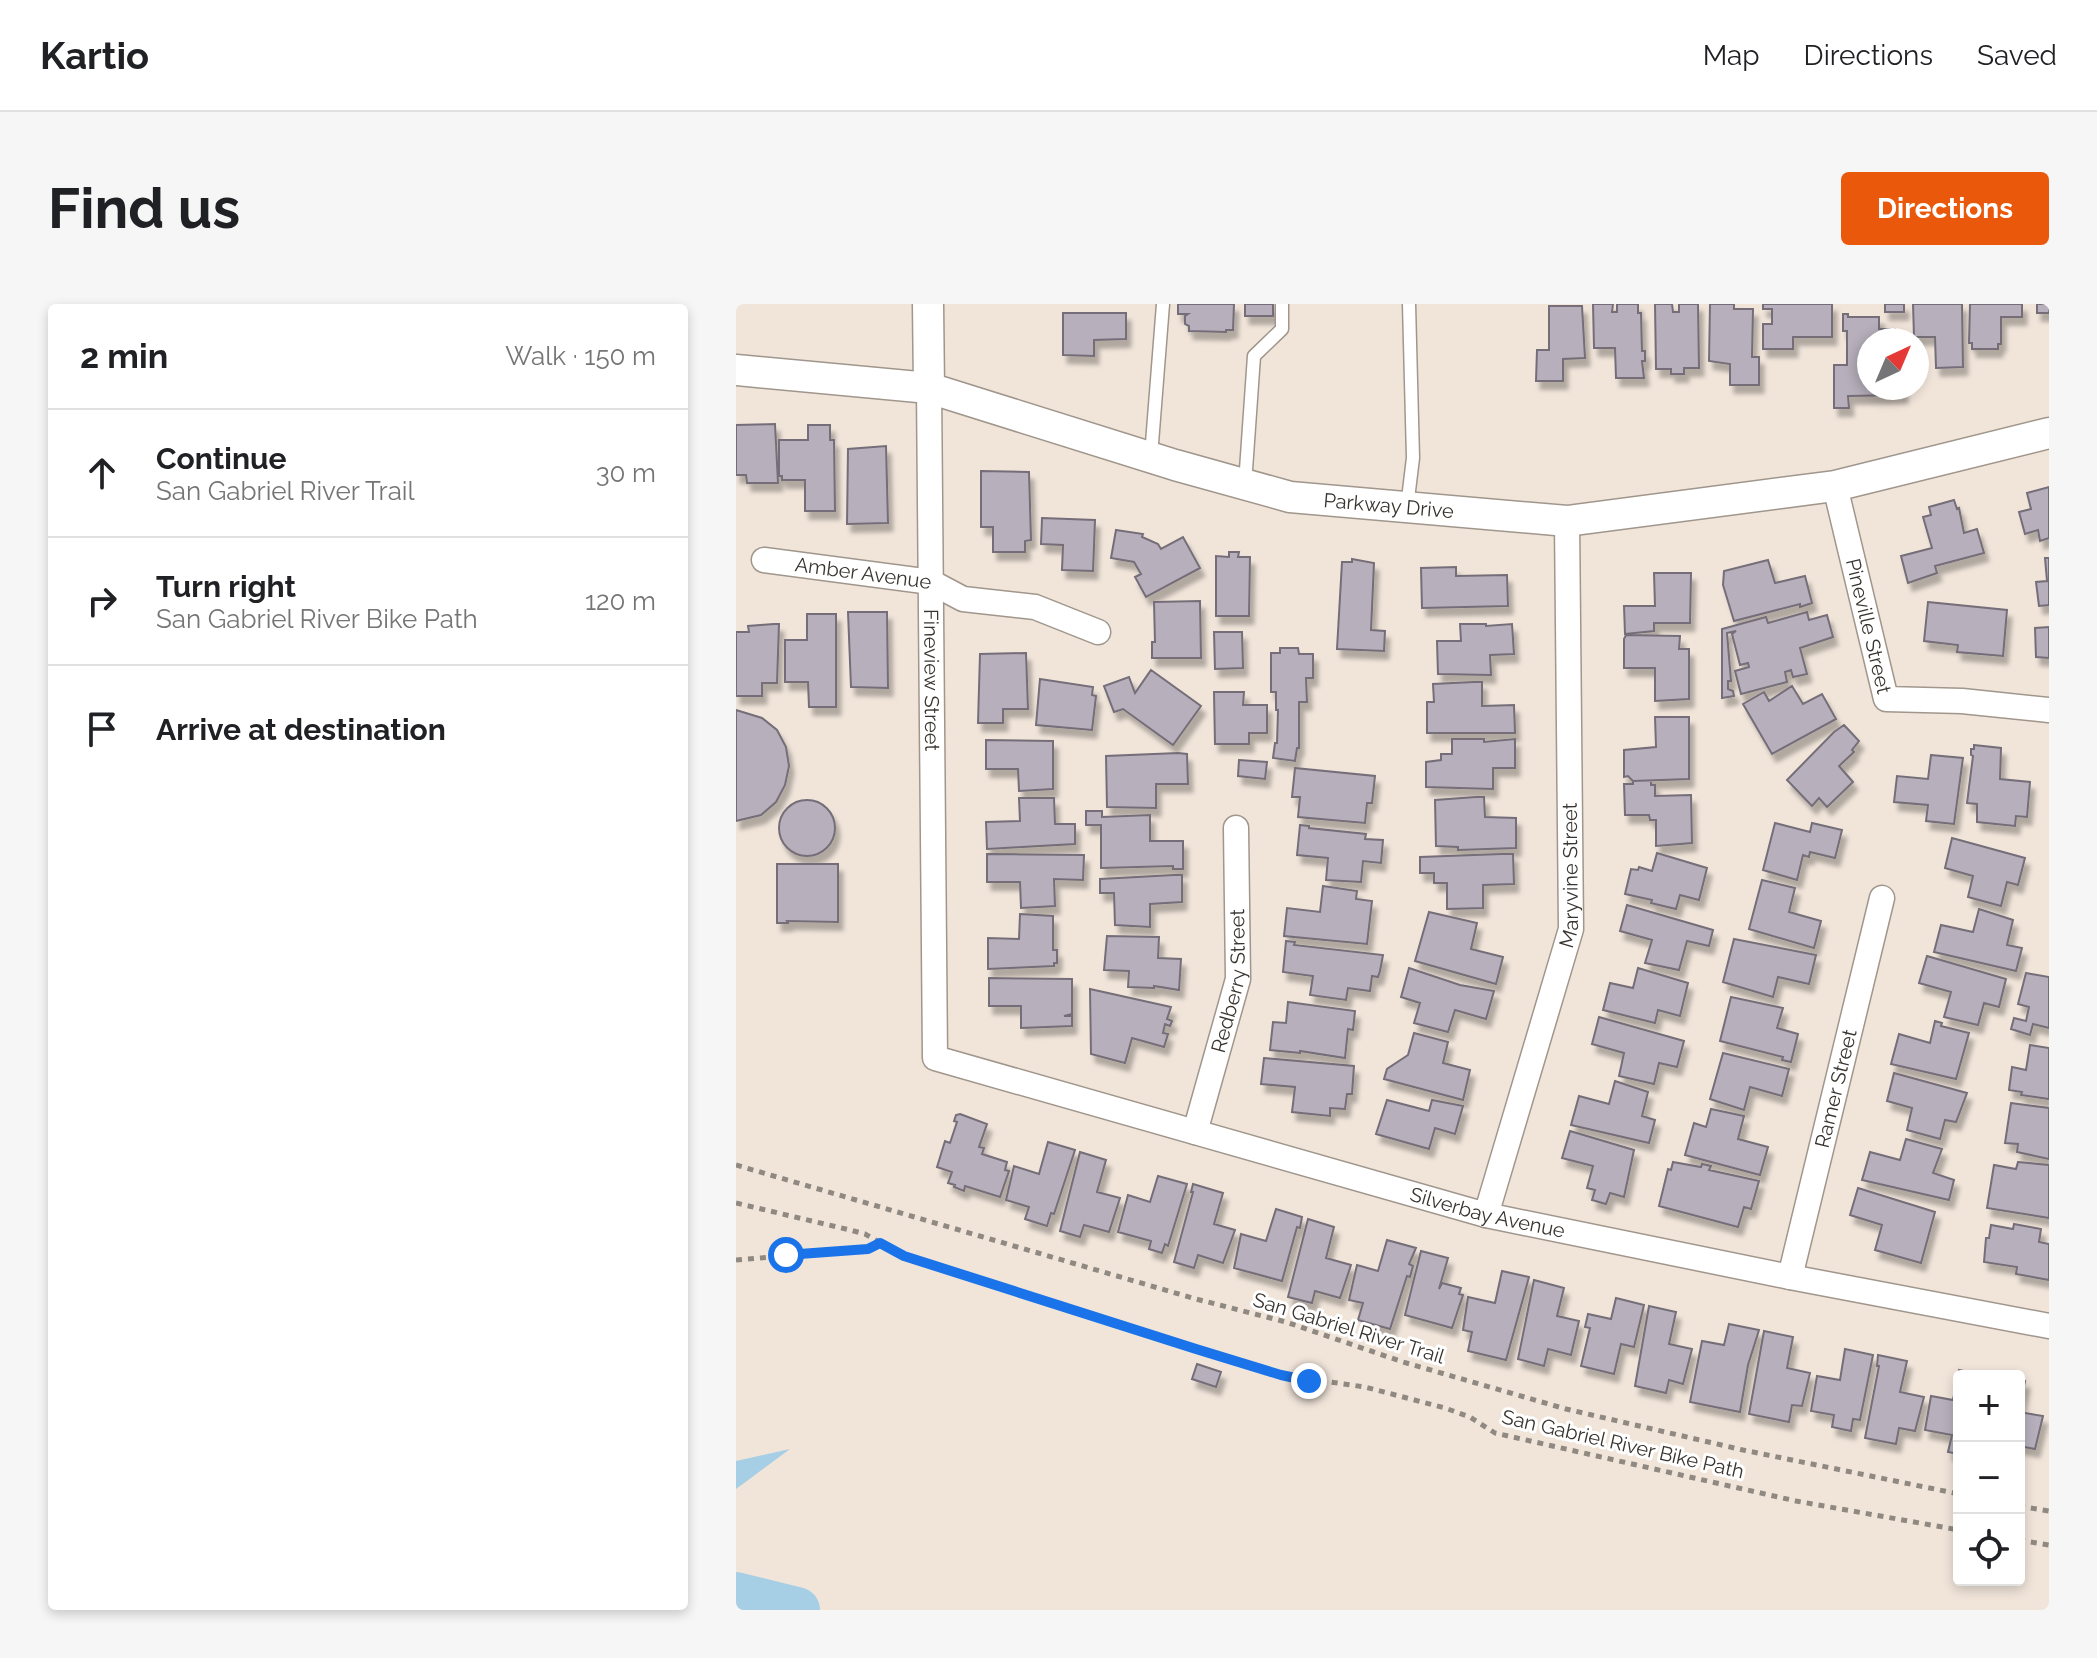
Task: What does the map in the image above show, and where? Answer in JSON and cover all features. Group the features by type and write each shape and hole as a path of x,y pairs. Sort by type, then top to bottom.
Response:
{"street":[{"name":"Fineview Street","path":"928,304 935,1058"},
{"name":"Parkway Drive","path":"736,370 929,388 1290,497 1567,521 1835,486 2049,433"},
{"name":"Pineville Street","path":"1835,486 1886,699 1962,701 2049,710"},
{"name":"Maryvine Street","path":"1486,1215 1571,929 1567,521"},
{"name":"Amber Avenue","path":"764,560 931,582 963,599 1035,607 1098,632"},
{"name":"Redberry Street","path":"1195,1132 1238,979 1236,828"},
{"name":"Ramer Street","path":"1790,1277 1882,898"},
{"name":"Silverbay Avenue","path":"935,1058 1486,1215 2049,1326"}],"lane":[{"path":"1151,457 1163,304"},
{"path":"1245,484 1254,356 1282,329 1282,304"},
{"path":"1407,507 1413,458 1409,304"}],"path":[{"name":"San Gabriel River Trail","path":"736,1165 1196,1299 1286,1322 1403,1362 1566,1409 1743,1450 1953,1493"},
{"name":"San Gabriel River Bike Path","path":"737,1203 810,1218 865,1234 904,1256 1281,1375 1365,1387 1445,1408 1470,1417 1495,1433 1781,1497 1953,1529"},
{"path":"736,1260 868,1249 880,1243"},
{"path":"2025,1507 2049,1511"},
{"path":"2025,1541 2049,1545"}],"water":[{"path":"790,1449 736,1489 736,1461"}],"building":[{"path":"1178,304 1234,304 1233,330 1189,331 1189,326 1185,324 1188,314 1178,314"},
{"path":"1245,304 1273,304 1273,316 1245,316"},
{"path":"1593,304 1613,304 1612,312 1617,312 1617,304 1638,304 1642,351 1645,351 1645,361 1642,361 1644,378 1616,378 1615,348 1594,348"},
{"path":"1655,304 1672,304 1673,312 1679,312 1679,304 1698,304 1699,368 1684,368 1684,374 1671,374 1671,369 1656,369"},
{"path":"1710,304 1734,304 1734,309 1753,309 1752,357 1759,357 1759,385 1730,385 1730,364 1709,361"},
{"path":"1763,304 1832,304 1832,337 1793,337 1793,349 1763,349 1763,324 1772,324 1772,309 1763,309"},
{"path":"1885,304 1904,304 1904,312 1885,312"},
{"path":"1913,304 1962,304 1963,367 1936,368 1935,337 1929,337 1929,328 1914,328"},
{"path":"1970,304 2022,304 2022,317 2001,317 2001,344 1998,344 1998,349 1972,349 1972,343 1969,343"},
{"path":"2037,304 2049,304 2049,313 2037,313"},
{"path":"1549,306 1582,306 1585,358 1563,359 1563,381 1536,381 1537,350 1549,350"},
{"path":"1063,313 1126,313 1126,339 1094,340 1094,356 1063,355"},
{"path":"1843,314 1848,314 1848,317 1879,317 1879,328 1857,328 1857,396 1848,396 1849,408 1834,408 1834,365 1847,365 1847,331 1843,331"},
{"path":"775,424 778,483 747,483 746,475 736,475 736,425"},
{"path":"808,425 830,425 830,440 834,440 835,511 805,511 805,480 782,480 779,476 779,440 808,440"},
{"path":"886,446 888,523 847,524 848,449"},
{"path":"981,471 1029,472 1031,540 1025,541 1025,552 993,552 993,527 981,527"},
{"path":"2049,487 2049,538 2040,541 2038,530 2025,534 2019,512 2031,509 2027,493"},
{"path":"1954,500 1959,508 1964,533 1977,529 1984,553 1935,566 1937,573 1908,583 1901,556 1932,548 1923,517 1931,515 1929,507"},
{"path":"1042,518 1095,520 1093,571 1062,570 1063,545 1041,544"},
{"path":"1116,530 1143,534 1142,537 1158,544 1161,549 1183,537 1200,568 1146,597 1135,577 1141,574 1134,562 1111,558"},
{"path":"1229,552 1239,552 1238,557 1250,557 1249,616 1216,616 1216,556 1229,557"},
{"path":"2045,558 2049,558 2049,605 2039,606 2036,582 2047,581"},
{"path":"1352,559 1374,563 1371,630 1385,631 1384,651 1337,649 1342,562 1352,562"},
{"path":"1768,560 1775,583 1805,576 1812,603 1734,621 1723,585 1724,571"},
{"path":"1456,567 1456,576 1507,575 1508,606 1422,608 1421,568"},
{"path":"1654,573 1691,573 1690,623 1654,623 1654,631 1625,634 1624,606 1655,606"},
{"path":"1200,601 1201,658 1152,658 1152,642 1155,642 1154,602"},
{"path":"1928,602 2007,610 2003,656 1957,652 1958,645 1924,641"},
{"path":"848,612 887,612 888,688 851,687"},
{"path":"1807,612 1809,620 1827,615 1833,637 1800,648 1807,674 1793,677 1791,670 1785,672 1787,682 1741,694 1735,671 1749,667 1748,663 1740,665 1732,634 1736,631 1727,633 1731,681 1728,681 1728,689 1733,691 1734,696 1722,698 1722,629 1766,617 1768,623"},
{"path":"807,614 836,614 836,707 809,707 808,682 785,682 785,640 807,640"},
{"path":"779,624 777,683 762,683 762,696 736,696 736,632 749,632 748,626"},
{"path":"1460,624 1512,624 1514,654 1490,655 1491,675 1438,674 1437,641 1461,641"},
{"path":"2049,627 2049,658 2036,657 2035,628"},
{"path":"1214,632 1242,632 1243,668 1215,669"},
{"path":"1626,635 1680,636 1679,649 1689,649 1689,699 1655,701 1655,668 1624,668"},
{"path":"1280,648 1298,648 1299,654 1313,654 1313,678 1306,678 1307,702 1299,702 1299,748 1295,761 1273,758 1277,743 1278,710 1276,692 1271,692 1271,653 1280,653"},
{"path":"1026,653 1028,709 1003,709 1003,723 978,723 980,654"},
{"path":"1151,670 1201,706 1173,745 1123,709 1114,712 1104,686 1129,677 1135,693"},
{"path":"1040,679 1093,687 1092,695 1096,696 1092,730 1036,725"},
{"path":"1482,682 1482,706 1514,705 1515,733 1427,733 1427,702 1434,702 1433,684"},
{"path":"1792,686 1803,704 1822,694 1836,719 1772,754 1743,704 1764,692 1769,701"},
{"path":"1214,692 1244,692 1243,705 1267,705 1267,733 1249,733 1249,744 1215,744"},
{"path":"736,710 762,718 777,730 786,747 789,766 785,785 776,802 761,815 736,821"},
{"path":"1655,717 1689,717 1689,779 1633,781 1628,776 1624,777 1624,750 1656,747"},
{"path":"1844,725 1859,741 1852,750 1854,752 1839,766 1853,782 1827,807 1819,798 1812,806 1787,780"},
{"path":"1452,739 1484,739 1484,742 1515,739 1515,768 1493,768 1493,789 1426,787 1426,762 1441,760 1441,754 1452,754"},
{"path":"986,740 1053,741 1053,789 1019,791 1018,769 986,769"},
{"path":"1974,745 2001,748 2000,779 2030,782 2027,817 2016,816 2015,826 1977,822 1977,804 1967,803 1973,756 1971,749"},
{"path":"1187,754 1188,784 1156,784 1156,808 1107,807 1106,756"},
{"path":"1931,755 1963,758 1954,824 1926,821 1928,805 1894,802 1897,776 1928,779"},
{"path":"1239,760 1267,762 1265,779 1238,776"},
{"path":"1295,768 1375,776 1372,803 1367,803 1365,823 1298,817 1300,797 1292,797"},
{"path":"1633,781 1651,781 1651,785 1655,785 1655,796 1691,795 1692,843 1656,846 1656,820 1650,820 1649,815 1625,815 1624,784 1633,784"},
{"path":"1484,797 1485,817 1516,818 1516,848 1458,850 1458,847 1436,846 1435,800"},
{"path":"1019,798 1054,798 1055,824 1075,824 1075,844 987,849 986,822 1020,821"},
{"path":"807,800 827,808 835,828 827,848 807,856 787,848 779,828 787,808"},
{"path":"1086,811 1102,811 1102,817 1150,815 1150,841 1183,841 1183,869 1173,869 1173,866 1101,868 1101,825 1086,825"},
{"path":"1775,823 1810,832 1812,823 1842,830 1835,858 1810,852 1809,857 1803,855 1797,880 1763,870"},
{"path":"1300,825 1366,834 1365,839 1383,840 1381,863 1363,861 1361,882 1326,880 1328,858 1297,855"},
{"path":"1952,838 2025,858 2018,885 2007,882 2001,906 1968,897 1973,876 1945,868"},
{"path":"1657,853 1707,868 1699,900 1680,895 1676,909 1625,894 1631,869 1638,870 1639,867 1652,871"},
{"path":"987,854 1084,855 1083,880 1054,879 1055,906 1021,908 1020,882 987,882"},
{"path":"1513,854 1514,884 1483,885 1483,908 1447,909 1447,883 1434,883 1434,873 1420,873 1420,857"},
{"path":"777,864 838,864 838,922 777,923"},
{"path":"1182,875 1182,902 1150,904 1150,927 1115,925 1114,893 1100,893 1100,879"},
{"path":"1762,880 1795,888 1789,912 1821,921 1814,948 1749,929"},
{"path":"1323,886 1357,891 1356,899 1372,901 1367,944 1284,936 1287,908 1320,912"},
{"path":"1627,905 1713,930 1709,946 1687,941 1679,970 1645,963 1652,940 1620,931"},
{"path":"1979,909 2013,920 2007,945 2022,948 2016,971 1934,952 1941,925 1973,932"},
{"path":"1429,912 1477,923 1471,949 1503,957 1496,984 1415,961"},
{"path":"1020,914 1053,916 1053,950 1057,950 1057,963 1054,966 988,969 988,938 1019,939"},
{"path":"1107,936 1159,937 1158,958 1181,959 1179,990 1154,986 1128,987 1129,971 1104,970"},
{"path":"1734,939 1816,955 1809,984 1778,977 1773,997 1723,982"},
{"path":"1286,941 1295,942 1294,945 1383,955 1378,977 1372,976 1370,991 1348,988 1346,1000 1310,995 1313,976 1283,972"},
{"path":"1927,956 2006,979 1999,1007 1984,1003 1978,1025 1944,1017 1951,992 1919,983"},
{"path":"1409,968 1460,985 1494,991 1486,1019 1455,1010 1448,1032 1414,1023 1420,1003 1401,997"},
{"path":"1638,968 1688,983 1680,1016 1658,1010 1655,1023 1603,1010 1610,983 1633,988"},
{"path":"2026,973 2049,977 2049,1028 2033,1024 2030,1035 2011,1029 2014,1018 2026,1021 2029,1007 2018,1004"},
{"path":"989,978 1072,979 1072,1014 1064,1016 1072,1016 1072,1026 1021,1028 1021,1006 989,1006"},
{"path":"1090,989 1171,1007 1167,1019 1172,1021 1170,1026 1165,1024 1163,1033 1168,1034 1164,1047 1132,1038 1125,1063 1091,1054"},
{"path":"1731,997 1783,1008 1777,1028 1798,1034 1791,1062 1782,1060 1783,1057 1720,1041"},
{"path":"1288,1002 1355,1011 1353,1030 1348,1029 1345,1058 1270,1050 1273,1022 1286,1023"},
{"path":"1599,1017 1684,1041 1677,1067 1659,1063 1654,1084 1619,1076 1624,1053 1592,1044"},
{"path":"1935,1021 1942,1023 1941,1026 1969,1033 1956,1079 1891,1064 1899,1034 1930,1043"},
{"path":"1414,1033 1448,1042 1443,1063 1470,1070 1463,1100 1384,1079 1387,1069 1408,1055"},
{"path":"2030,1045 2049,1048 2049,1099 2009,1090 2012,1067 2026,1070"},
{"path":"1723,1053 1789,1069 1782,1096 1750,1087 1744,1110 1710,1099"},
{"path":"1264,1058 1354,1066 1352,1094 1347,1094 1345,1109 1330,1108 1330,1116 1292,1112 1295,1087 1261,1084"},
{"path":"1894,1073 1967,1093 1956,1122 1945,1120 1940,1139 1907,1130 1912,1108 1887,1101"},
{"path":"1615,1081 1648,1092 1642,1116 1655,1120 1649,1143 1571,1125 1579,1096 1609,1104"},
{"path":"1387,1100 1429,1111 1432,1100 1463,1106 1455,1134 1435,1128 1429,1149 1376,1134"},
{"path":"2011,1103 2049,1108 2049,1159 2017,1152 2018,1144 2005,1143"},
{"path":"1711,1109 1744,1116 1738,1139 1768,1147 1760,1175 1685,1155 1694,1123 1706,1127"},
{"path":"956,1115 987,1124 979,1147 984,1148 982,1154 1007,1162 1005,1170 1009,1171 1000,1197 965,1186 964,1191 954,1187 948,1183 952,1172 937,1167 945,1141 950,1143 957,1122 954,1121"},
{"path":"1570,1131 1634,1150 1624,1197 1610,1193 1606,1204 1592,1200 1595,1190 1587,1188 1593,1166 1562,1158"},
{"path":"1906,1139 1942,1149 1933,1173 1954,1180 1949,1200 1862,1180 1870,1152 1900,1160"},
{"path":"1048,1142 1075,1150 1054,1214 1051,1213 1047,1226 1025,1219 1029,1207 1006,1200 1014,1166 1039,1174"},
{"path":"1080,1152 1106,1160 1097,1192 1120,1198 1109,1232 1084,1225 1080,1237 1060,1231"},
{"path":"1673,1162 1701,1167 1702,1164 1711,1166 1709,1170 1759,1181 1751,1209 1744,1207 1738,1227 1659,1206 1668,1169 1671,1170"},
{"path":"2018,1162 2049,1165 2049,1218 1987,1208 1994,1165 2016,1169"},
{"path":"1158,1176 1187,1184 1168,1246 1165,1244 1162,1253 1149,1249 1151,1241 1118,1232 1128,1195 1150,1202"},
{"path":"1193,1184 1223,1193 1214,1224 1235,1230 1223,1263 1198,1255 1194,1268 1174,1262"},
{"path":"1858,1188 1935,1212 1921,1263 1875,1250 1882,1225 1850,1215"},
{"path":"1276,1209 1302,1217 1282,1281 1234,1268 1241,1234 1266,1241"},
{"path":"1308,1219 1334,1227 1326,1258 1351,1265 1340,1298 1315,1291 1312,1303 1288,1297"},
{"path":"2014,1224 2041,1229 2039,1242 2049,1244 2049,1280 2016,1274 2017,1267 1984,1262 1986,1238 1989,1238 1991,1225 2013,1229"},
{"path":"1387,1240 1416,1248 1409,1264 1413,1266 1410,1277 1407,1276 1390,1329 1358,1320 1363,1303 1349,1300 1357,1265 1378,1271"},
{"path":"1421,1251 1448,1258 1439,1289 1442,1283 1461,1288 1459,1294 1463,1295 1452,1328 1405,1315"},
{"path":"1502,1271 1529,1277 1506,1360 1468,1351 1472,1332 1463,1330 1468,1297 1495,1303"},
{"path":"1534,1280 1564,1288 1557,1316 1579,1321 1571,1355 1548,1349 1544,1366 1518,1359"},
{"path":"1616,1298 1644,1305 1634,1347 1621,1344 1614,1374 1581,1366 1590,1328 1585,1327 1588,1314 1611,1319"},
{"path":"1649,1306 1676,1312 1669,1344 1692,1349 1683,1384 1669,1380 1666,1393 1635,1386"},
{"path":"1729,1324 1759,1330 1748,1365 1740,1412 1690,1402 1702,1341 1724,1345"},
{"path":"1764,1331 1793,1337 1787,1368 1810,1373 1802,1406 1792,1405 1789,1422 1749,1414"},
{"path":"1845,1349 1873,1355 1860,1420 1853,1419 1851,1431 1832,1427 1834,1415 1811,1411 1817,1376 1840,1380"},
{"path":"1878,1355 1907,1361 1900,1392 1924,1397 1915,1431 1899,1428 1896,1444 1865,1438 1879,1366"},
{"path":"1197,1364 1221,1372 1216,1387 1192,1379"},
{"path":"1931,1396 1953,1400 1953,1453 1948,1452 1952,1435 1925,1430"},
{"path":"2025,1413 2043,1416 2035,1449 2025,1447"}],"waterway":[{"path":"736,1595 797,1610"}],"route":[{"path":"786,1255 868,1249 880,1243 904,1256 1196,1349 1309,1381"}]}
